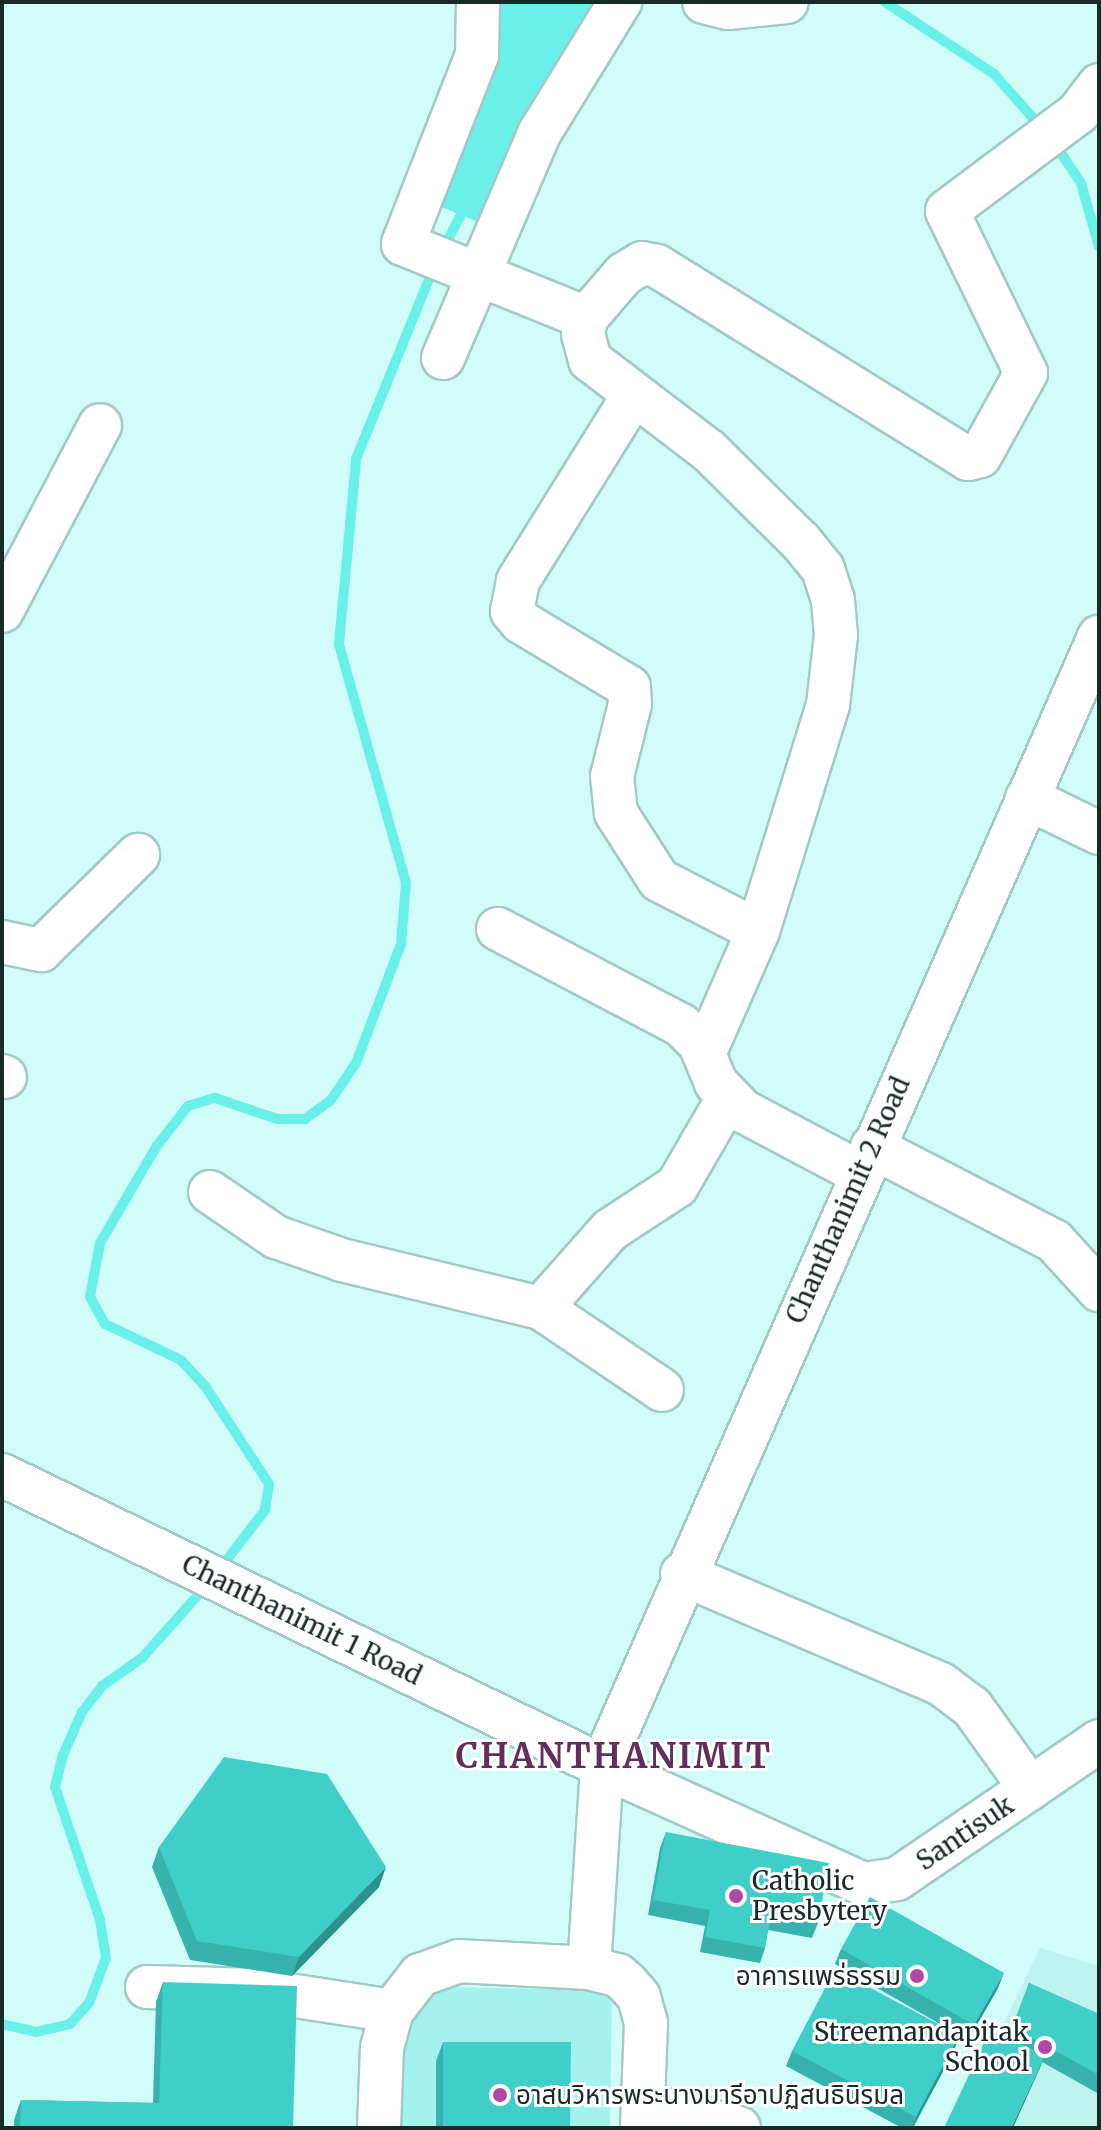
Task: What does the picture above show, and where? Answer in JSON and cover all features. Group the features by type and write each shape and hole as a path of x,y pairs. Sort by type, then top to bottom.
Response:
{"street":[{"path":"478,2 477,55 403,244 586,318"},
{"path":"443,358 540,132 620,2"},
{"path":"704,2 728,8 787,2"},
{"path":"704,1054 758,931 828,705 836,635 833,600 823,569 800,541 709,451 633,396 590,360 584,346 586,318 624,274 642,263 657,266 971,460 980,456 1026,373 946,214 952,204 1030,150 1089,99"},
{"path":"633,396 518,581 512,611 629,687 630,704 612,776 616,813 659,880 758,931"},
{"path":"2,611 100,425"},
{"name":"Chanthanimit 2 Road","path":"589,1968 602,1766 682,1574 1099,637"},
{"path":"1027,798 1099,833"},
{"path":"2,942 30,952 45,947 138,855"},
{"path":"498,929 681,1025 704,1054 728,1098 1054,1241 1098,1288"},
{"path":"541,1308 610,1230 677,1186 728,1098"},
{"path":"210,1192 276,1237 541,1308 662,1390"},
{"name":"Chanthanimit 1 Road","path":"2,1475 602,1766"},
{"path":"682,1574 941,1684 972,1707 1030,1788"},
{"name":"Santisuk","path":"602,1766 863,1884 897,1879 1099,1741"},
{"path":"379,2128 382,2048 392,2011 420,1975 435,1966 459,1961 589,1968 618,1975 639,1997 646,2023 643,2116 739,2128"},
{"path":"147,1987 257,1990 392,2011"}],"shaded area":[{"path":"490,2 597,2 483,224 427,201"},
{"name":"Streemandapitak School","path":"1040,1948 1099,1966 1099,2128 953,2128"},
{"path":"432,1987 612,1990 610,2128 393,2128 395,2039"}],"building":[{"path":"224,1757 327,1774 386,1867 299,1957 197,1941 159,1847"},
{"name":"Catholic Presbytery","path":"666,1832 829,1863 818,1923 771,1914 765,1948 705,1937 710,1910 653,1900"},
{"name":"อาคารแพร่ธรรม","path":"870,1897 1004,1973 974,2025 841,1949"},
{"path":"835,1969 959,2035 916,2117 792,2051"},
{"path":"163,1982 297,1986 293,2128 20,2128 21,2100 159,2103"},
{"path":"1029,1983 1099,2014 1099,2075 1012,2027"},
{"path":"990,2030 1045,2055 1011,2128 944,2128"},
{"name":"อาสนวิหารพระนางมารีอาปฏิสนธินิรมล","path":"443,2042 571,2042 570,2128 443,2128"}],"waterway":[{"path":"885,2 994,74 1041,127"},
{"path":"1054,143 1081,183 1099,247"},
{"path":"443,249 467,203"},
{"path":"219,1570 265,1510 269,1484 205,1386 181,1360 105,1324 90,1297 100,1243 156,1147 188,1106 215,1098 277,1119 305,1119 331,1100 356,1063 401,944 406,883 339,644 356,459 434,267"},
{"path":"2,2024 36,2032 70,2024 89,2003 106,1958 100,1920 55,1787 63,1755 82,1712 102,1686 142,1658 206,1586"}],"place":[{"name":"Catholic Presbytery","path":"736,1896"},
{"name":"อาคารแพร่ธรรม","path":"917,1976"},
{"name":"Streemandapitak School","path":"1045,2047"},
{"name":"อาสนวิหารพระนางมารีอาปฏิสนธินิรมล","path":"500,2095"}],"district":[{"name":"CHANTHANIMIT","path":"614,1757"}]}
